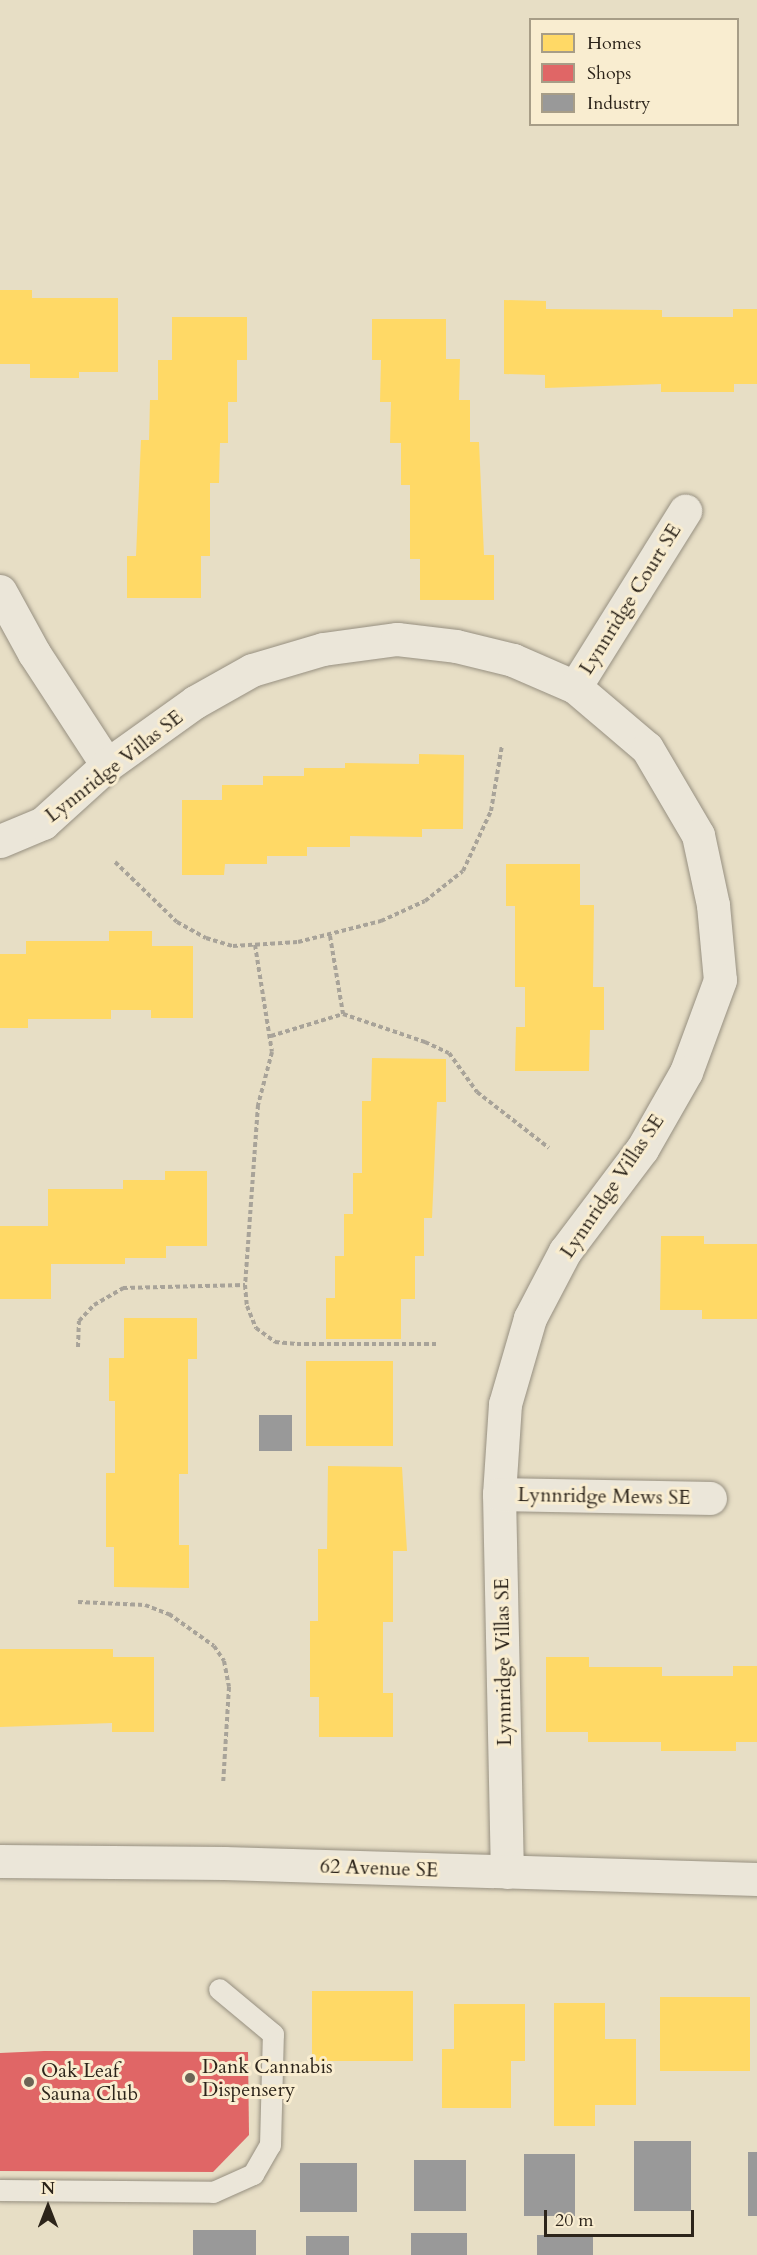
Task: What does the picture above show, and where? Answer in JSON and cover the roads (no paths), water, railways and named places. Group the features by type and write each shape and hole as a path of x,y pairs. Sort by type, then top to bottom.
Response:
{"street":[{"name":"Lynnridge Court SE","path":"575,687 686,511"},
{"path":"0,591 34,653 107,765"},
{"name":"Lynnridge Villas SE","path":"0,842 43,823 107,765 195,702 252,670 323,649 397,639 456,646 513,660 575,687 647,748 698,836 713,905 720,980 686,1072 642,1149 565,1251 530,1318 505,1404 499,1494 507,1872"},
{"name":"Lynnridge Mews SE","path":"499,1494 710,1498"},
{"name":"62 Avenue SE","path":"0,1861 224,1863 757,1879"}],"lane":[{"path":"0,2190 213,2192 253,2174 270,2145 273,2034 219,1989"}],"place":[{"name":"Dank Cannabis Dispensery","path":"190,2078"},
{"name":"Oak Leaf Sauna Club","path":"29,2082"}]}
